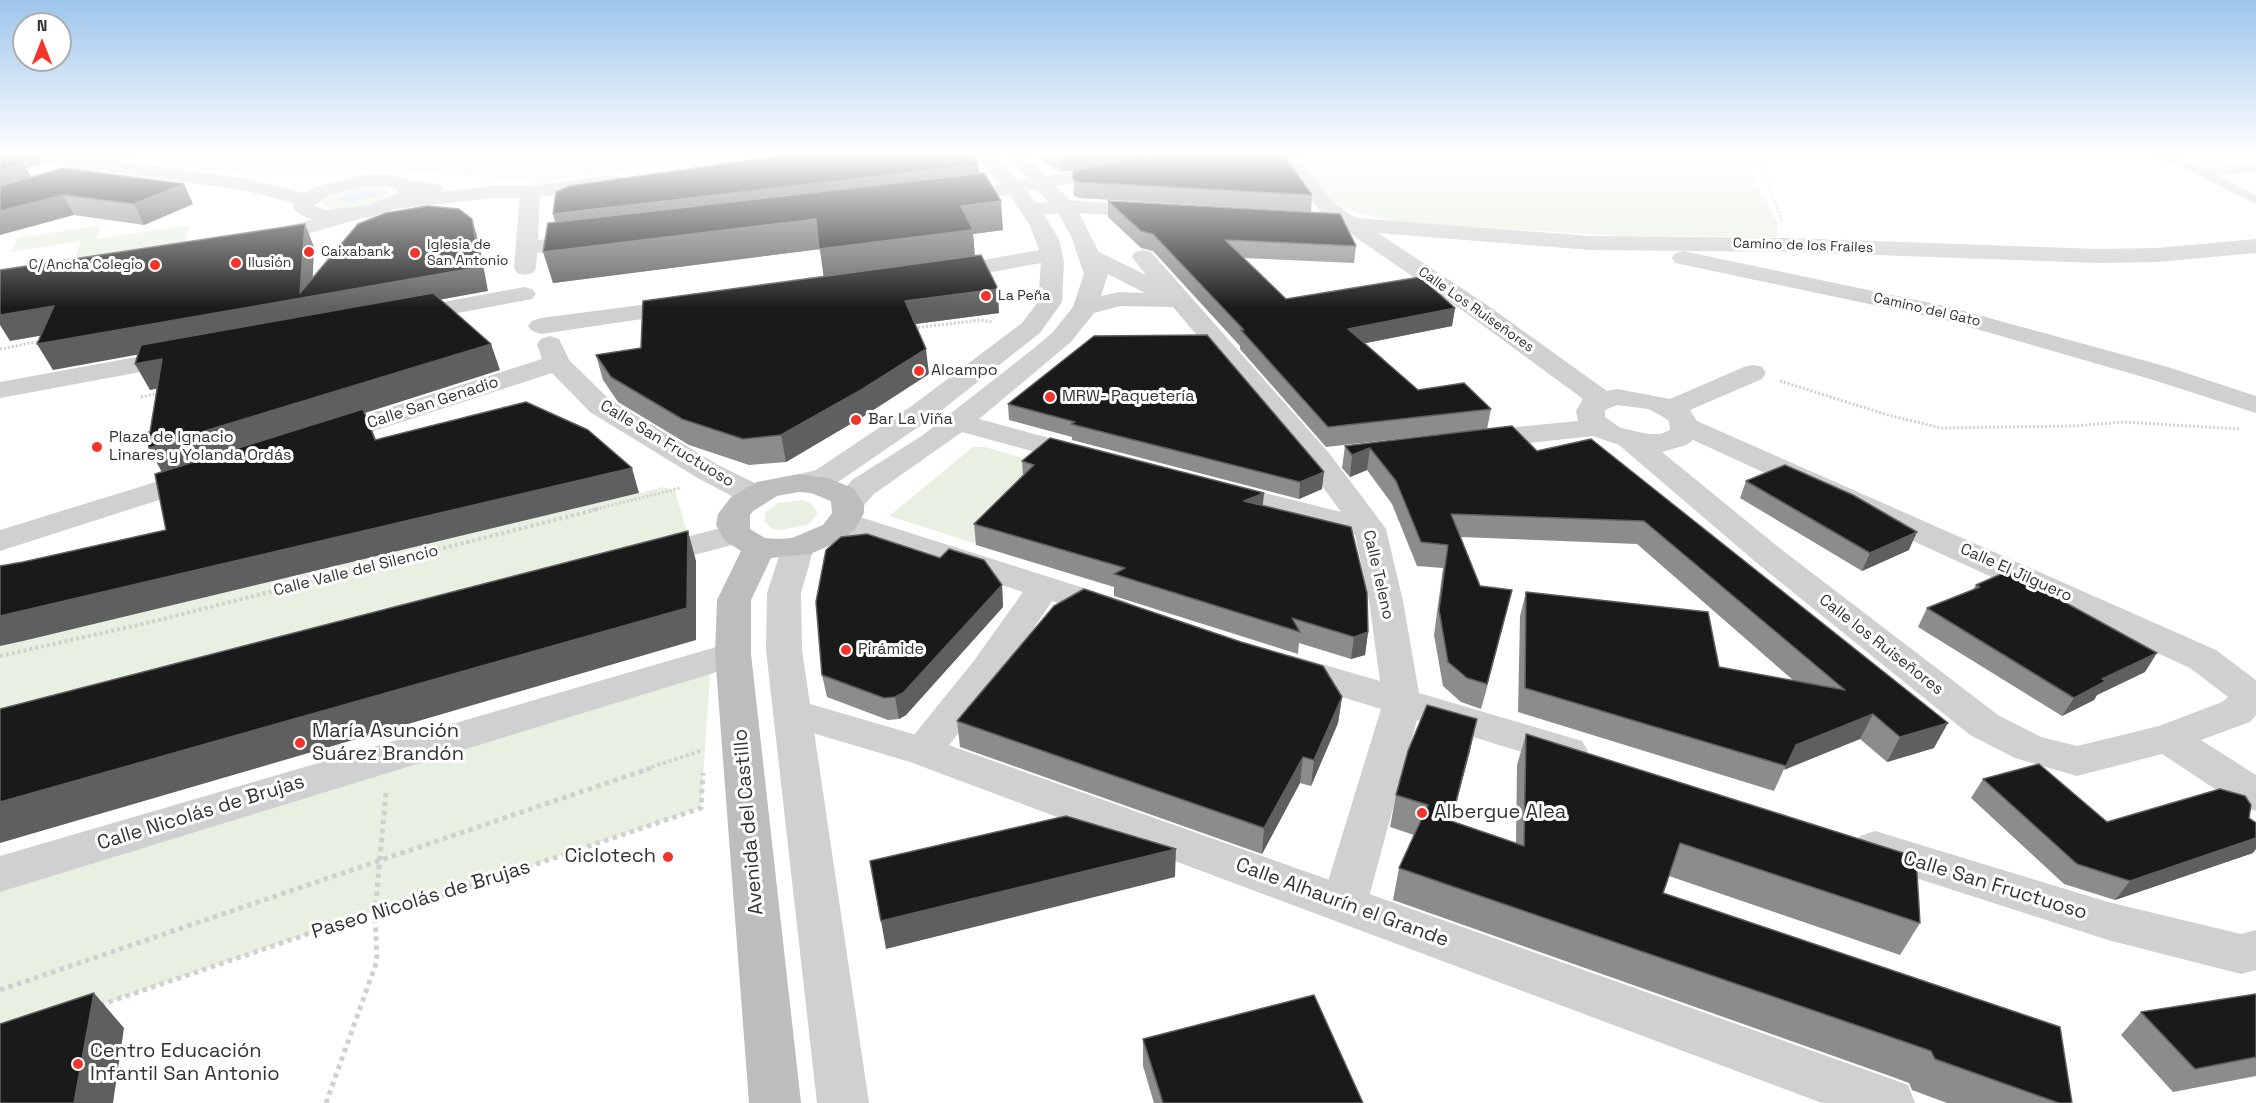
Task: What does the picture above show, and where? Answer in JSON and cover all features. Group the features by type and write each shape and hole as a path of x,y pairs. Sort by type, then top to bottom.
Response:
{"main road":[{"path":"754,495 768,489 799,483 831,488 842,495 846,513 834,532 765,543"},
{"name":"Avenida del Castillo","path":"754,495 734,514 732,525 765,543 734,600 722,657 775,1103"}],"street":[{"path":"302,204 325,216 355,214"},
{"path":"306,206 254,242 355,214 379,204"},
{"path":"380,320 524,294 529,204"},
{"path":"799,483 826,476 923,411 1030,328 1050,302 1053,280 1052,255 1048,239 1026,204"},
{"name":"Calle Los Ruiseñores","path":"1324,204 1478,310 1631,441"},
{"path":"1030,210 1064,206 1171,213"},
{"path":"1064,206 1082,236 1096,274 1085,308 1062,337 1042,355 958,422 862,487 846,513 1045,586 1155,623"},
{"name":"Camino de los Frailes","path":"1278,219 1590,243 1792,245 2098,256 2157,255 2256,246"},
{"path":"526,248 608,238"},
{"name":"Camino del Gato","path":"1590,243 1750,271 1949,314 2159,373 2256,405"},
{"path":"922,277 981,269 1052,255"},
{"name":"Calle Teleno","path":"1091,257 1183,304"},
{"name":"Calle Teleno","path":"1143,257 1318,459 1370,529 1386,601 1402,703 1344,904"},
{"name":"Calle San Fructuoso","path":"524,294 557,363 600,406 707,471 754,495"},
{"path":"1085,308 1103,301 1133,298 1183,304"},
{"path":"541,326 715,303"},
{"path":"0,390 200,354"},
{"name":"Calle San Genadio","path":"296,447 557,363"},
{"path":"1678,417 1753,373"},
{"path":"1444,443 1600,413 1617,397 1635,398 1678,417 1684,433 1664,443 1631,441"},
{"name":"Calle El Jilguero","path":"1678,417 2203,659 2251,697 2236,712 2167,738"},
{"path":"958,422 1112,464"},
{"name":"Calle los Ruiseñores","path":"1631,441 1770,558 1984,725 2029,748 2077,761 2167,738"},
{"path":"1318,459 1352,454"},
{"path":"0,541 228,468"},
{"path":"1190,484 1370,529"},
{"path":"621,564 765,543 784,593 784,650 843,1103"},
{"path":"923,751 986,671 1045,586"},
{"path":"1253,656 1605,763"},
{"name":"Calle Nicolás de Brujas","path":"0,874 722,657"},
{"name":"Calle Alhaurín el Grande","path":"793,713 923,751 1889,1103"},
{"path":"2167,738 2256,795"},
{"name":"Calle San Fructuoso","path":"1844,838 2108,921 2241,954 2256,950"}],"path":[{"path":"1777,204 1792,245"},
{"path":"909,329 980,320 1030,328"},
{"path":"0,349 46,340"},
{"path":"1753,373 1887,415 1941,428 2075,426 2123,422 2249,429"},
{"path":"141,397 163,393"},
{"name":"Calle Valle del Silencio","path":"0,656 173,616 675,491 707,471"},
{"name":"Paseo Nicolás de Brujas","path":"89,1009 375,910 407,908 700,808 705,738"},
{"path":"0,990 705,749"},
{"path":"326,1103 377,961 375,910 390,756"}],"green space":[{"path":"323,204 371,204 335,209"},
{"path":"1334,204 1768,204 1777,222 1778,237 1621,236 1397,222 1336,207"},
{"path":"101,225 97,239 190,225 185,243 74,260 81,241 11,252 18,238"},
{"path":"973,447 985,447 1044,464 977,544 889,516"},
{"path":"664,487 675,491 696,562 0,748 0,646"},
{"path":"803,500 810,503 817,511 817,515 807,525 781,530 773,529 764,521 766,512 778,503"},
{"path":"711,659 701,808 407,908 375,911 0,1039 0,874"}],"building":[{"path":"0,204 26,204 0,211"},
{"path":"554,204 635,204 553,214"},
{"path":"710,204 973,204 961,206 973,230 819,249 816,219 543,252 548,223"},
{"path":"1112,204 1170,204 1340,214 1356,246 1225,240 1286,299 1420,277 1455,308 1348,329 1418,390 1464,383 1491,409 1328,427 1241,330 1244,330 1153,234 1141,231"},
{"path":"428,206 459,209 472,219 480,267 37,344 54,306 0,315 0,270 305,224 300,293 358,224 386,213"},
{"path":"981,255 998,289 905,301 926,349 861,390 781,435 743,439 682,419 611,377 596,355 641,348 643,301"},
{"path":"433,293 491,344 149,448 146,433 150,432 162,359 135,364 141,345"},
{"path":"1207,335 1324,472 1300,482 1071,424 1075,422 1008,404 1094,336"},
{"path":"526,402 588,430 632,468 0,616 0,566 166,530 155,474 363,409 375,440"},
{"path":"1512,426 1537,451 1591,439 1948,723 1900,737 1873,714 1796,745 1786,766 1525,688 1526,592 1708,612 1719,667 1845,690 1644,521 1451,514 1480,586 1512,590 1487,684 1467,678 1448,662 1439,610 1448,545 1421,542 1396,481 1370,448 1352,455 1345,446"},
{"path":"1050,438 1264,493 1244,501 1351,527 1367,593 1368,632 1354,637 1292,618 1300,632 1114,574 1125,568 974,524 1034,465 1022,461"},
{"path":"1785,465 1853,495 1917,532 1870,553 1746,481"},
{"path":"688,531 687,608 0,802 0,709"},
{"path":"867,534 940,558 949,549 984,560 1002,585 903,693 895,697 884,698 822,675 816,602 826,550 841,537"},
{"path":"2008,571 2157,653 2102,679 2106,681 2074,698 1927,608 1980,587 1976,585"},
{"path":"1084,589 1241,642 1323,666 1342,697 1314,760 1303,757 1264,828 957,721 1054,606"},
{"path":"1427,705 1477,719 1451,821 1524,846 1526,734 1916,857 1920,923 1680,843 1663,893 2060,1027 2072,1103 2059,1103 1935,1059 1931,1051 1399,868 1428,805 1396,795 1408,751"},
{"path":"2039,764 2107,822 2220,789 2245,796 2251,805 2249,818 2256,823 2256,838 2130,881 2077,864 1983,779"},
{"path":"1066,816 1176,849 881,921 870,861"},
{"path":"94,993 74,1103 0,1103 0,1024"},
{"path":"2256,994 2256,1057 2195,1069 2141,1012"},
{"path":"1314,995 1363,1103 1163,1103 1143,1039"}],"place":[{"name":"Caixabank","path":"309,252"},
{"name":"Iglesia de San Antonio","path":"415,253"},
{"name":"Ilusión","path":"236,263"},
{"name":"C/ Ancha Colegio","path":"155,265"},
{"name":"La Peña","path":"986,296"},
{"name":"Alcampo","path":"919,371"},
{"name":"MRW- Paquetería","path":"1050,397"},
{"name":"Bar La Viña","path":"856,420"},
{"name":"Plaza de Ignacio Linares y Yolanda Ordás","path":"97,447"},
{"name":"Pirámide","path":"846,650"},
{"name":"María Asunción Suárez Brandón","path":"300,743"},
{"name":"Albergue Alea","path":"1422,813"},
{"name":"Ciclotech","path":"668,857"},
{"name":"Centro Educación Infantil San Antonio","path":"78,1064"}]}
